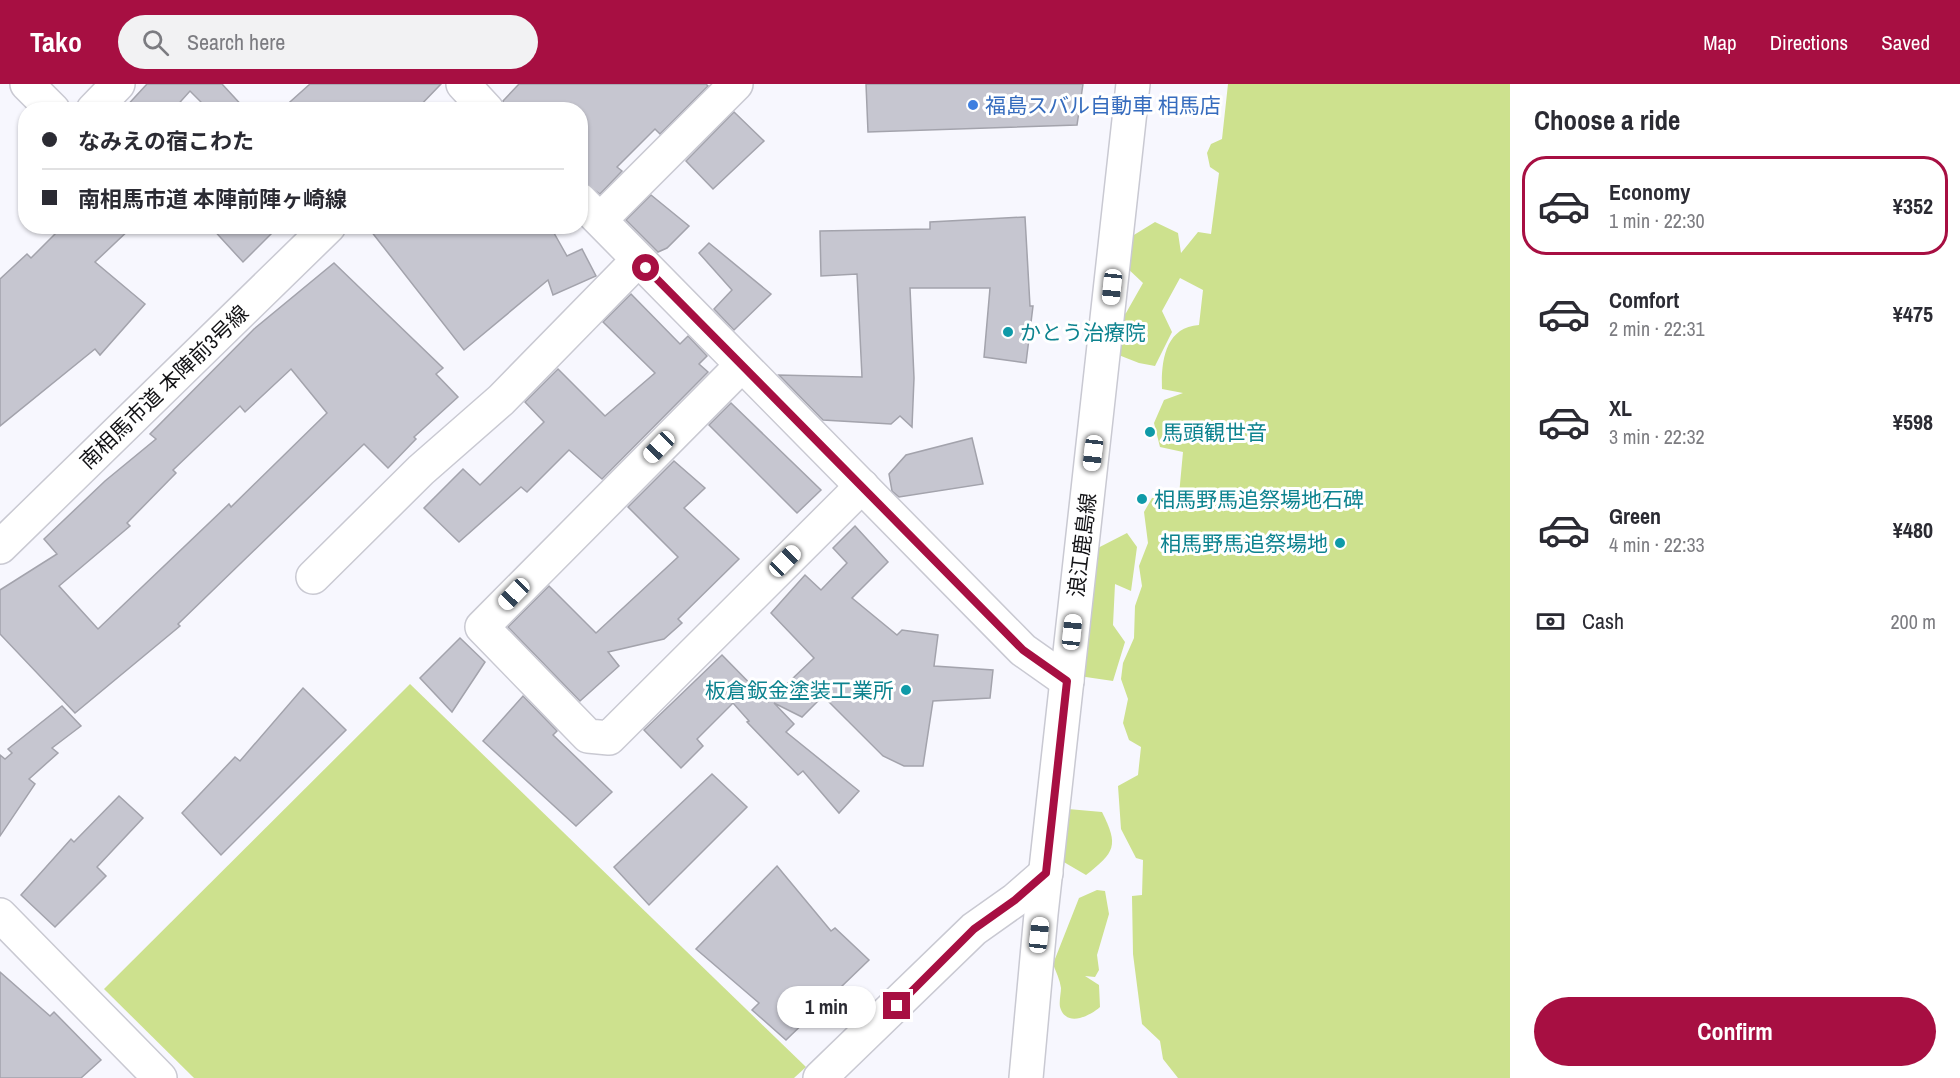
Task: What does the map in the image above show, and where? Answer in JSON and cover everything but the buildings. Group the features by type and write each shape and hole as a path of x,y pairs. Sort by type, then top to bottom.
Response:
{"street":[{"path":"27,84 45,102"},
{"path":"101,102 118,84"},
{"path":"736,84 591,209 638,260 1023,650 1067,681"},
{"name":"浪江鹿島線","path":"1026,1078 1046,873 1133,84"},
{"name":"南相馬市道 本陣前3号線","path":"0,547 321,234"},
{"path":"313,577 421,470 501,400 638,260"},
{"path":"742,365 482,627 588,736 609,738 862,486"},
{"path":"820,1078 974,929 1015,900 1046,873"},
{"path":"0,915 160,1078"}],"green space":[{"name":"相馬野馬追祭場地","path":"1228,84 1510,84 1510,1078 1178,1078 1163,1059 1160,1041 1142,1024 1133,954 1132,896 1142,895 1143,860 1136,858 1121,829 1118,786 1138,775 1141,747 1129,740 1123,723 1128,699 1121,679 1123,663 1134,638 1135,606 1142,586 1139,566 1148,543 1144,512 1152,498 1176,492 1179,495 1183,452 1160,447 1154,423 1164,400 1183,393 1162,389 1164,357 1172,339 1179,332 1199,325 1203,290 1180,278 1162,311 1172,332 1155,366 1139,363 1116,354 1121,316 1126,313 1143,283 1124,265 1129,238 1155,222 1178,233 1181,253 1198,232 1211,234 1219,173 1210,167 1207,153 1211,144 1222,139"},
{"path":"1127,533 1137,547 1131,591 1115,584 1113,625 1125,642 1113,681 1079,676 1090,552"},
{"path":"410,684 806,1067 794,1078 194,1078 104,989"},
{"path":"1068,809 1102,812 1111,833 1111,848 1108,854 1086,875 1062,861"},
{"path":"1097,890 1105,891 1109,914 1097,955 1099,970 1095,977 1085,976 1099,985 1100,1007 1090,1014 1073,1019 1067,1017 1060,1007 1061,988 1053,964 1079,898"}],"place":[{"name":"福島スバル自動車 相馬店","path":"973,105"},
{"name":"かとう治療院","path":"1008,332"},
{"name":"馬頭観世音","path":"1150,432"},
{"name":"相馬野馬追祭場地石碑","path":"1142,499"},
{"name":"相馬野馬追祭場地","path":"1340,543"},
{"name":"板倉鈑金塗装工業所","path":"906,690"}],"route":[{"path":"646,268 728,349 756,381 846,468 1023,650 1067,681 1046,873 1015,900 974,929 897,1006"}]}
